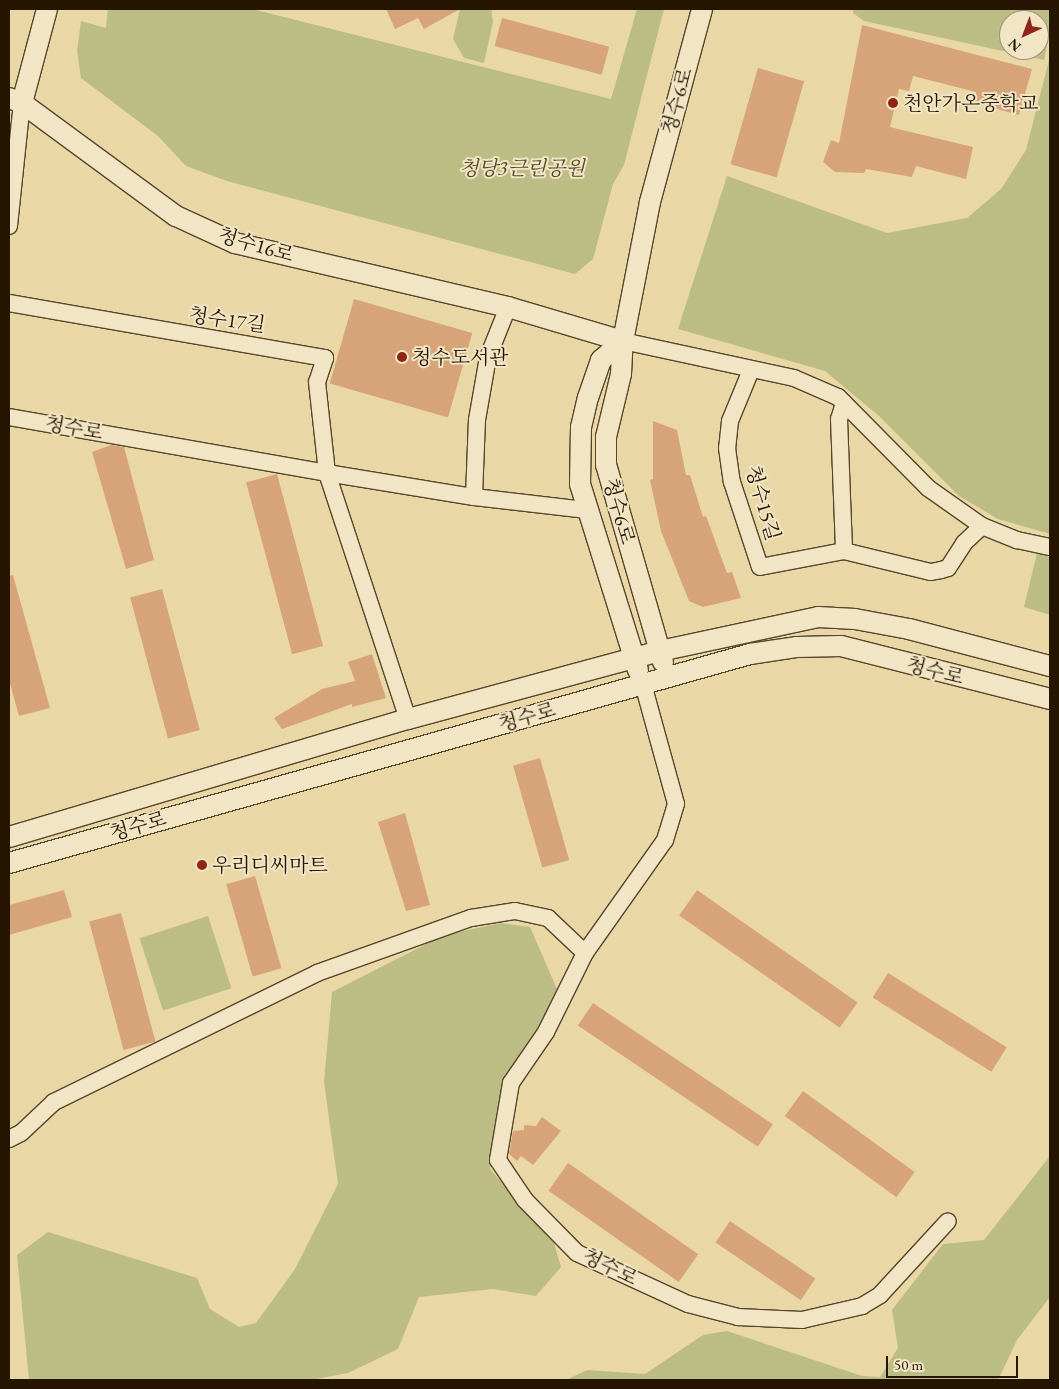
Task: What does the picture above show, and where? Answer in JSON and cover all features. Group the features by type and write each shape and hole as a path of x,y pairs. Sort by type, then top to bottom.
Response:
{"street":[{"path":"9,219 16,100 47,9"},
{"name":"청수6로","path":"668,677 606,465 606,437 621,374 623,341 650,202 702,9"},
{"name":"청수16로","path":"16,100 176,216 235,243 508,307 623,341"},
{"name":"청수17길","path":"9,303 325,358 317,382 327,473"},
{"path":"474,497 477,420 488,357 508,307"},
{"path":"623,341 794,378 844,403 928,488 982,526 1017,540 1050,547"},
{"name":"청수6로","path":"623,341 601,360 581,427 580,484 643,684"},
{"name":"청수15길","path":"751,370 741,387 730,421 728,448 732,482 760,567 844,551 931,572 948,568 964,543 982,526"},
{"path":"844,403 839,419 844,551"},
{"name":"청수로","path":"9,418 327,473"},
{"path":"327,473 408,719"},
{"name":"청수6로","path":"327,473 474,497 587,510"},
{"name":"청수로","path":"9,837 408,719 660,651 818,617 855,619 909,629 1050,666"},
{"name":"청수로","path":"9,863 750,654 797,647 842,646 1050,699"},
{"path":"652,717 656,693 668,677"},
{"name":"청수로","path":"643,684 676,804 665,840 585,952 546,1032 511,1083 498,1160 525,1200 577,1253 688,1304 738,1317 802,1320 862,1306 880,1295 948,1221"},
{"path":"9,1139 21,1134 54,1102 317,973 471,918 516,911 548,918 585,952"}],"green space":[{"name":"청당3근린공원","path":"108,9 252,9 611,99 637,9 664,9 624,165 613,184 593,259 575,274 227,181 186,166 158,136 81,78 77,51 81,21 106,28"},
{"path":"460,9 491,9 493,22 484,63 464,58 453,39"},
{"path":"854,9 1050,9 1049,36 1049,10 999,10 999,50 864,21 853,13"},
{"path":"1050,56 1050,534 998,519 959,496 879,416 825,371 678,329 727,176 887,233 967,218 1001,189 1026,150"},
{"path":"1037,553 1050,557 1050,615 1024,607"},
{"path":"208,916 231,988 163,1011 140,938"},
{"path":"501,923 530,927 557,989 552,1014 503,1082 490,1169 554,1243 561,1267 536,1296 493,1289 419,1297 398,1349 348,1373 311,1380 29,1380 17,1255 48,1232 197,1278 210,1309 239,1327 256,1323 295,1269 338,1184 324,1082 332,992 444,935"},
{"path":"1050,1156 1050,1297 1017,1340 998,1380 566,1380 587,1370 645,1374 703,1335 727,1331 862,1376 880,1377 898,1348 892,1310 943,1244 984,1240"}],"building":[{"path":"386,9 460,9 424,29 418,18 395,29"},
{"path":"502,18 609,47 602,75 494,46"},
{"path":"862,25 1032,69 1019,115 975,103 976,92 913,76 909,91 899,89 890,127 973,147 966,179 916,166 912,177 866,169 864,173 835,172 823,162 831,140 839,143"},
{"path":"758,68 804,81 777,177 730,164"},
{"name":"청수도서관","path":"354,299 472,333 448,417 330,384"},
{"path":"653,421 677,430 686,475 690,475 703,517 706,516 727,573 732,572 741,598 703,607 689,601 661,531 650,480 653,479"},
{"path":"111,445 124,447 154,560 126,569 92,452"},
{"path":"277,474 323,646 292,654 246,482"},
{"path":"13,575 50,708 19,716 9,680 9,576"},
{"path":"162,589 200,730 168,739 130,598"},
{"path":"372,654 386,698 352,707 352,704 282,729 274,718 322,689 355,681 348,662"},
{"path":"540,758 569,860 542,868 513,766"},
{"path":"405,813 430,905 406,911 378,822"},
{"path":"255,876 281,968 253,977 226,884"},
{"path":"64,890 72,917 9,935 9,905"},
{"path":"697,890 858,1002 840,1028 679,915"},
{"path":"121,913 155,1041 124,1050 89,922"},
{"path":"888,973 1007,1047 991,1072 873,998"},
{"path":"593,1003 773,1124 758,1147 578,1025"},
{"path":"803,1091 915,1172 896,1197 785,1116"},
{"path":"542,1117 561,1131 533,1165 521,1156 517,1161 509,1154 513,1131 524,1130 524,1125 536,1126"},
{"path":"568,1163 698,1254 679,1282 548,1191"},
{"path":"730,1221 815,1279 801,1300 715,1243"}],"place":[{"name":"천안가온중학교","path":"893,103"},
{"name":"청수도서관","path":"402,357"},
{"name":"우리디씨마트","path":"202,865"}]}
